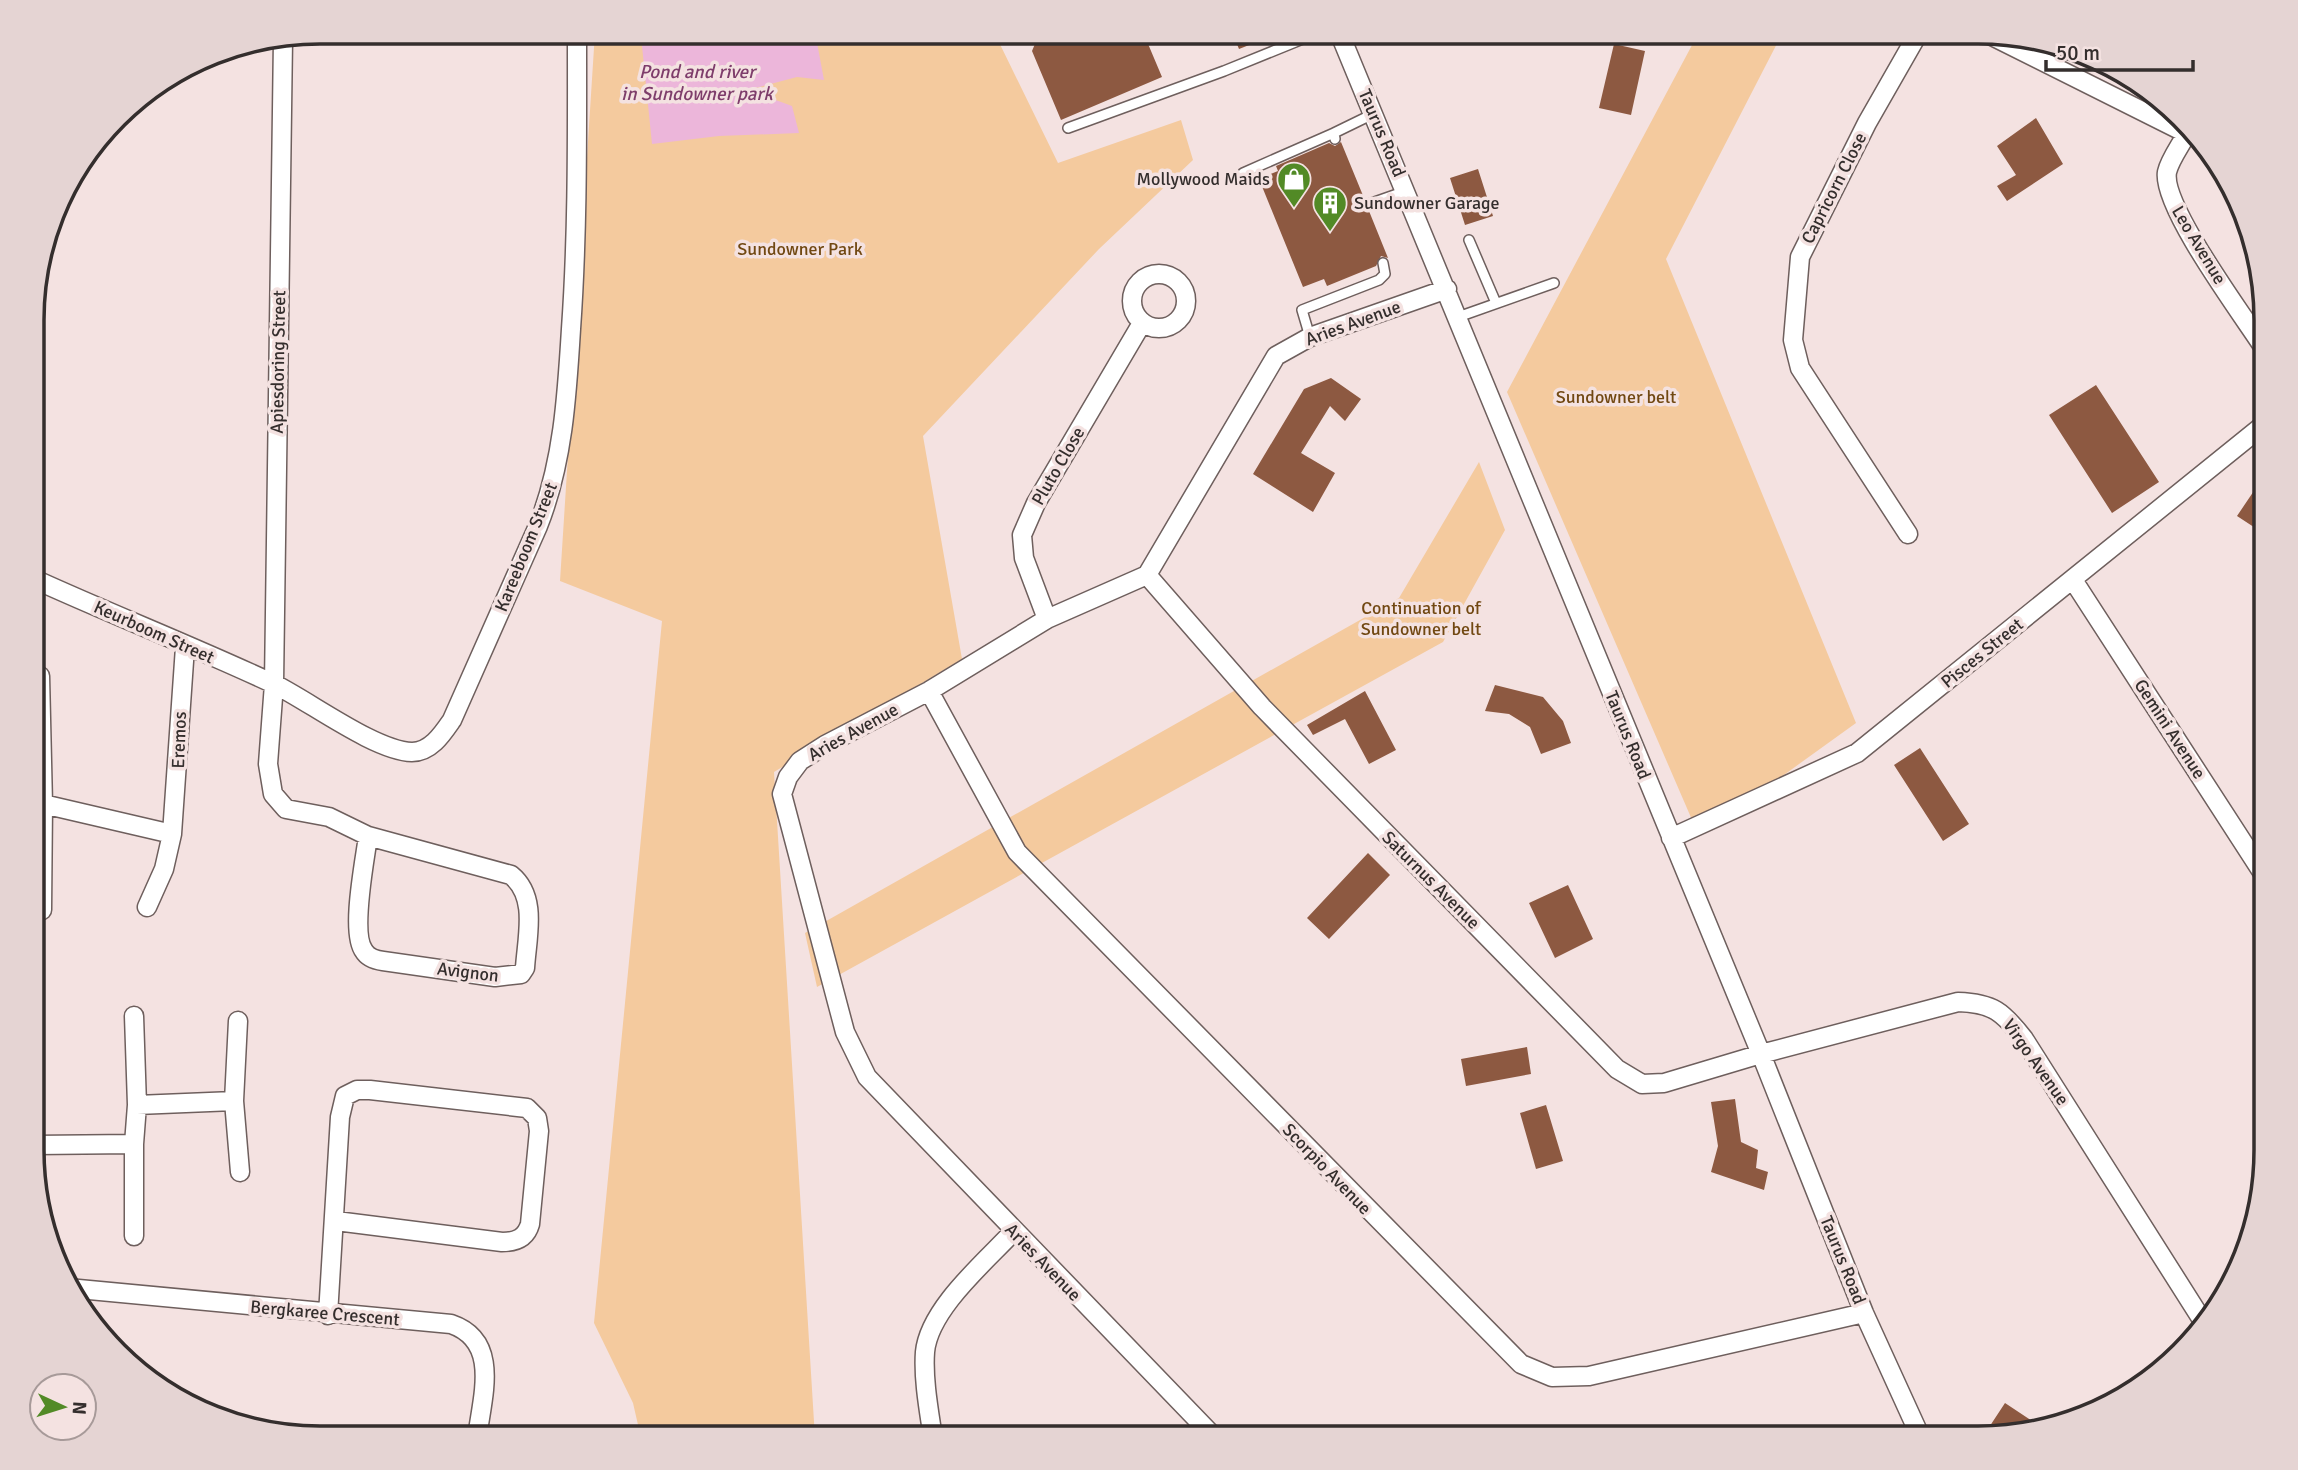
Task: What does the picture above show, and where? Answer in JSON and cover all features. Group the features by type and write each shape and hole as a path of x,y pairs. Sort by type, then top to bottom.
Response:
{"street":[{"name":"Kareeboom Street","path":"274,684 369,737 412,752 433,743 453,720 546,505 560,450 568,378 576,250 577,44"},
{"name":"Taurus Road","path":"1344,44 1447,289 1864,1313 1916,1426"},
{"name":"Capricorn Close","path":"1908,534 1800,368 1793,340 1793,316 1800,257 1867,122 1912,44"},
{"name":"Apiesdoring Street","path":"274,684 283,46"},
{"path":"2012,46 2174,126"},
{"name":"Leo Avenue","path":"2186,138 2167,172 2169,193 2180,218 2254,332"},
{"name":"Aries Avenue","path":"1203,1426 1013,1232 867,1077 845,1031 782,793 788,777 800,761 929,691 1047,619 1147,575 1269,364 1285,350 1310,337 1447,289"},
{"name":"Pluto Close","path":"1047,619 1024,558 1022,535 1036,503 1142,323"},
{"name":"Pisces Street","path":"1671,838 1857,752 2254,433"},
{"name":"Saturnus Avenue","path":"1147,575 1262,707 1617,1069 1642,1084 1653,1086 1760,1054"},
{"name":"Gemini Avenue","path":"2073,580 2254,859"},
{"name":"Keurboom Street","path":"44,584 274,684"},
{"name":"Eremos","path":"147,907 164,869 172,834 185,647"},
{"name":"Avignon","path":"274,684 268,764 278,802 292,812 345,822 368,836 503,873 522,884 529,901 526,968 522,974 495,977 383,961 362,950 358,931 368,836"},
{"name":"Scorpio Avenue","path":"929,691 1017,852 1521,1364 1552,1377 1589,1376 1864,1313"},
{"path":"44,804 172,834"},
{"name":"Virgo Avenue","path":"1760,1054 1958,1002 1986,1004 2000,1012 2024,1039 2199,1315"},
{"path":"134,1016 137,1105 134,1144 134,1236"},
{"path":"238,1021 234,1101 240,1172"},
{"path":"328,1315 340,1117 345,1097 350,1092 370,1090 503,1104 527,1108 537,1118 539,1131 530,1224 528,1232 516,1241 502,1242 335,1222"},
{"path":"137,1105 234,1101"},
{"path":"44,1145 134,1144"},
{"path":"932,1426 925,1352 931,1331 946,1305 1013,1232"},
{"name":"Bergkaree Crescent","path":"81,1288 328,1315 451,1324 465,1329 478,1340 482,1353 484,1370 478,1426"}],"lane":[{"path":"1068,128 1290,44"},
{"path":"1243,173 1334,136 1373,114"},
{"path":"1366,205 1406,191"},
{"path":"1469,240 1496,303"},
{"path":"1310,337 1302,310 1379,280 1385,274 1383,264"},
{"path":"1458,317 1553,282"}],"green space":[{"name":"Sundowner Park","path":"594,44 1000,44 1058,163 1181,120 1193,160 1099,249 923,436 962,659 774,772 814,1426 638,1426 633,1403 594,1323 662,621 560,581"},
{"name":"Sundowner belt","path":"1693,44 1777,44 1666,259 1856,723 1699,836 1507,392"},
{"name":"Continuation of Sundowner belt","path":"1479,462 1505,530 1443,642 817,987 805,933 1399,598"}],"water":[{"name":"Pond and river in Sundowner park","path":"817,44 824,80 797,77 748,90 792,106 799,133 719,136 652,144 642,46"}],"building":[{"path":"1035,44 1148,44 1162,77 1061,120 1032,51"},
{"path":"1237,44 1252,44 1239,49"},
{"path":"1614,44 1645,51 1631,115 1599,108"},
{"path":"2036,118 2063,164 2007,201 1997,186 2016,175 1997,146"},
{"name":"Sundowner Garage","path":"1341,142 1364,198 1360,208 1369,211 1388,258 1381,256 1376,266 1327,286 1324,279 1303,287 1259,179 1278,171 1276,166 1329,143 1335,146"},
{"path":"1478,169 1493,216 1465,225 1450,178"},
{"path":"1331,378 1361,399 1345,421 1330,406 1301,453 1335,473 1313,512 1253,474 1304,389"},
{"path":"2096,385 2159,482 2112,513 2049,415"},
{"path":"2254,491 2254,527 2237,516"},
{"path":"1495,685 1543,697 1563,721 1571,743 1541,754 1530,727 1509,714 1485,711"},
{"path":"1365,691 1396,750 1369,764 1345,719 1313,735 1307,725"},
{"path":"1920,748 1969,824 1943,841 1894,765"},
{"path":"1368,853 1390,875 1329,939 1307,918"},
{"path":"1568,885 1593,939 1555,958 1529,903"},
{"path":"1527,1047 1531,1074 1466,1086 1461,1059"},
{"path":"1735,1099 1741,1142 1758,1150 1756,1168 1768,1172 1764,1190 1711,1172 1718,1146 1711,1102"},
{"path":"1546,1105 1563,1161 1536,1169 1520,1113"},
{"path":"2005,1403 2032,1421 2014,1424 1990,1426"}],"place":[{"name":"Mollywood Maids","path":"1294,209"},
{"name":"Sundowner Garage","path":"1330,233"}]}
